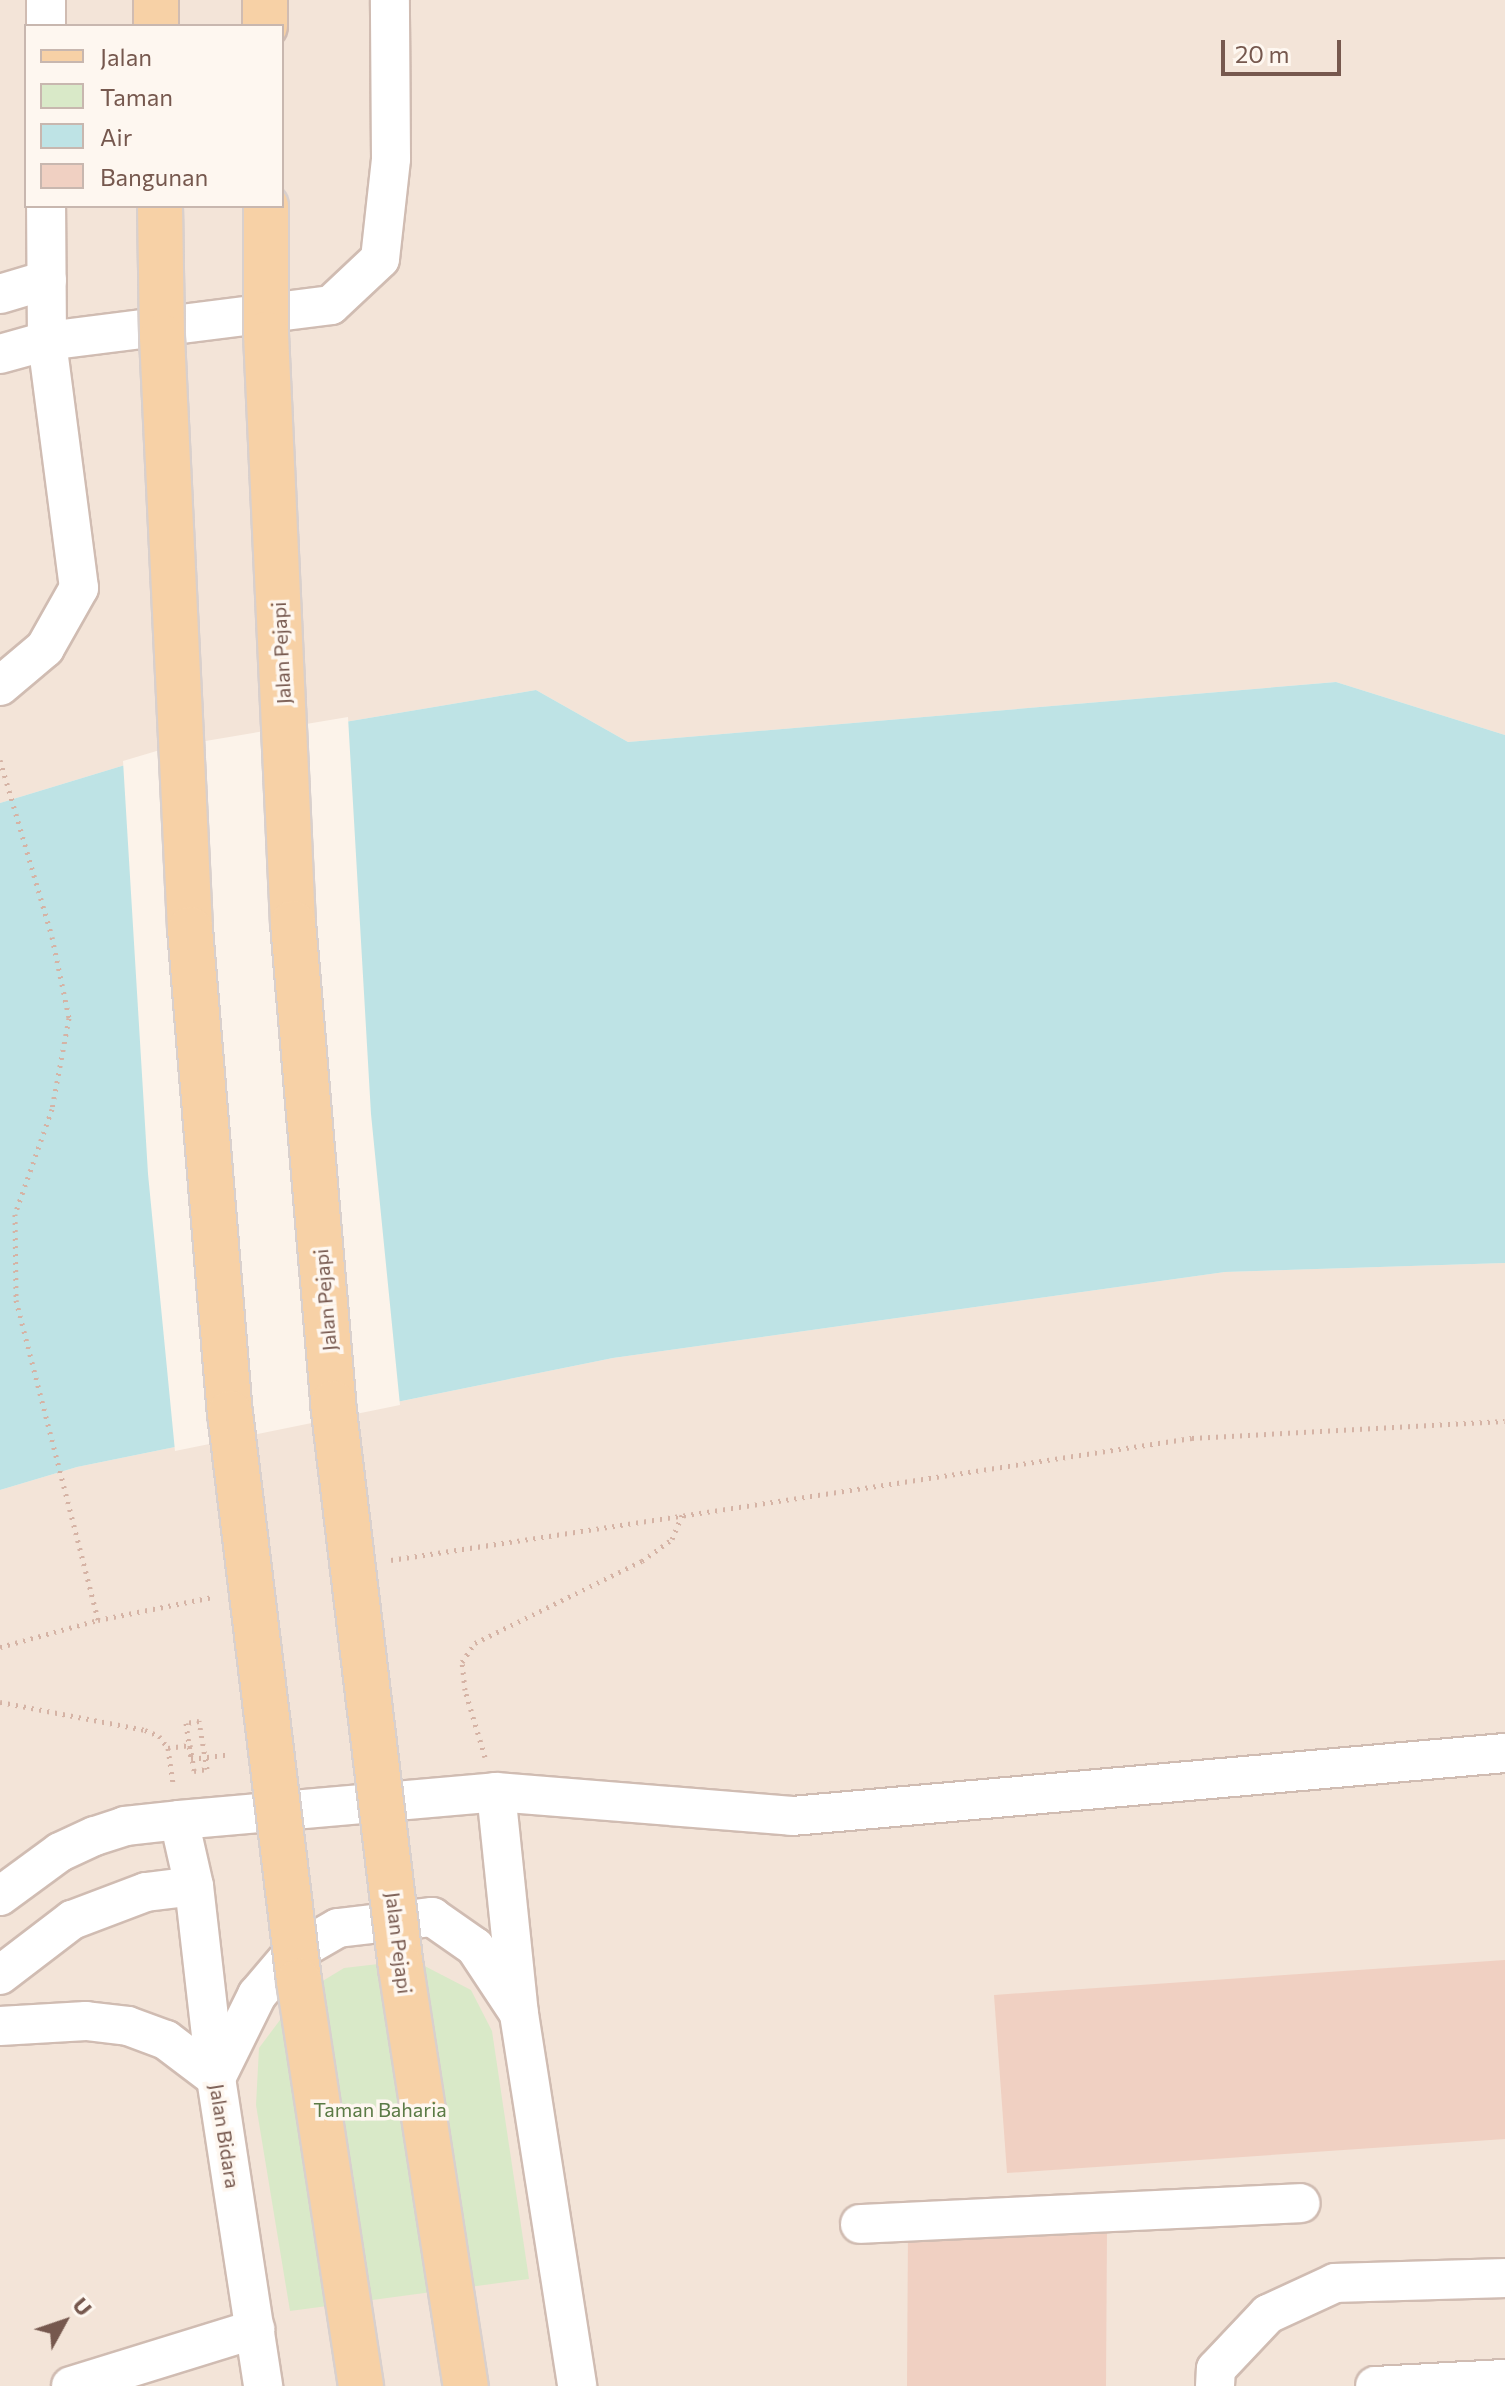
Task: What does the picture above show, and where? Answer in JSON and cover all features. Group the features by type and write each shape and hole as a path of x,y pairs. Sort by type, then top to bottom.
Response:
{"main road":[{"path":"156,0 156,24"},
{"path":"265,0 265,24"},
{"path":"160,208 162,337 190,929 230,1413 299,1981 361,2386"},
{"name":"Jalan Pejapi","path":"266,208 267,350 293,923 333,1403 401,1968 466,2386"}],"street":[{"path":"46,0 46,24"},
{"path":"0,354 47,341 331,305 380,259 391,159 390,0"},
{"path":"0,686 45,648 79,588 47,341 46,208"},
{"path":"0,294 47,280"},
{"path":"0,1896 60,1852 95,1836 125,1826 179,1820 496,1792 792,1816 1505,1753"},
{"path":"496,1792 519,2014 577,2386"},
{"name":"Jalan Bidara","path":"179,1820 194,1886 216,2078 263,2386"},
{"path":"0,1975 72,1920 131,1896 194,1886"},
{"path":"0,2026 86,2021 128,2026 166,2040 216,2078 257,1995 291,1955 338,1928 432,1917 475,1947 519,2014"},
{"path":"860,2224 1301,2203"},
{"path":"1215,2386 1216,2369 1268,2314 1335,2283 1505,2278"},
{"path":"71,2386 255,2329"},
{"path":"1375,2386 1505,2379"}],"path":[{"path":"0,760 52,937 69,1018 52,1109 15,1214 16,1300 98,1620"},
{"path":"383,1562 1192,1438 1505,1421"},
{"path":"496,1792 465,1690 462,1662 475,1643 642,1561 672,1539 682,1514"},
{"path":"0,1647 98,1620 215,1596"},
{"path":"0,1702 145,1730 159,1736 168,1748 179,1820"},
{"path":"168,1748 190,1745 194,1771 207,1769 199,1721 186,1723 191,1759"}],"shaded area":[{"path":"0,0 1505,0 1505,735 1336,682 628,742 536,690 171,751 0,803"},
{"path":"1505,1263 1505,2386 0,2386 0,1490 77,1467 613,1358 1225,1272"}],"green space":[{"name":"Taman Baharia","path":"413,1960 471,1990 492,2031 529,2279 290,2311 256,2105 259,2048 298,1996 344,1968"}],"water":[{"path":"1336,682 1505,735 1505,1263 1225,1272 613,1358 77,1467 0,1490 0,803 171,751 536,690 628,742"}],"pier":[{"path":"348,717 371,1114 400,1405 175,1451 148,1174 123,761 170,747"}],"building":[{"path":"1505,1960 1505,2139 1007,2173 994,1995"},
{"path":"908,2229 1107,2231 1106,2386 907,2386"}]}
